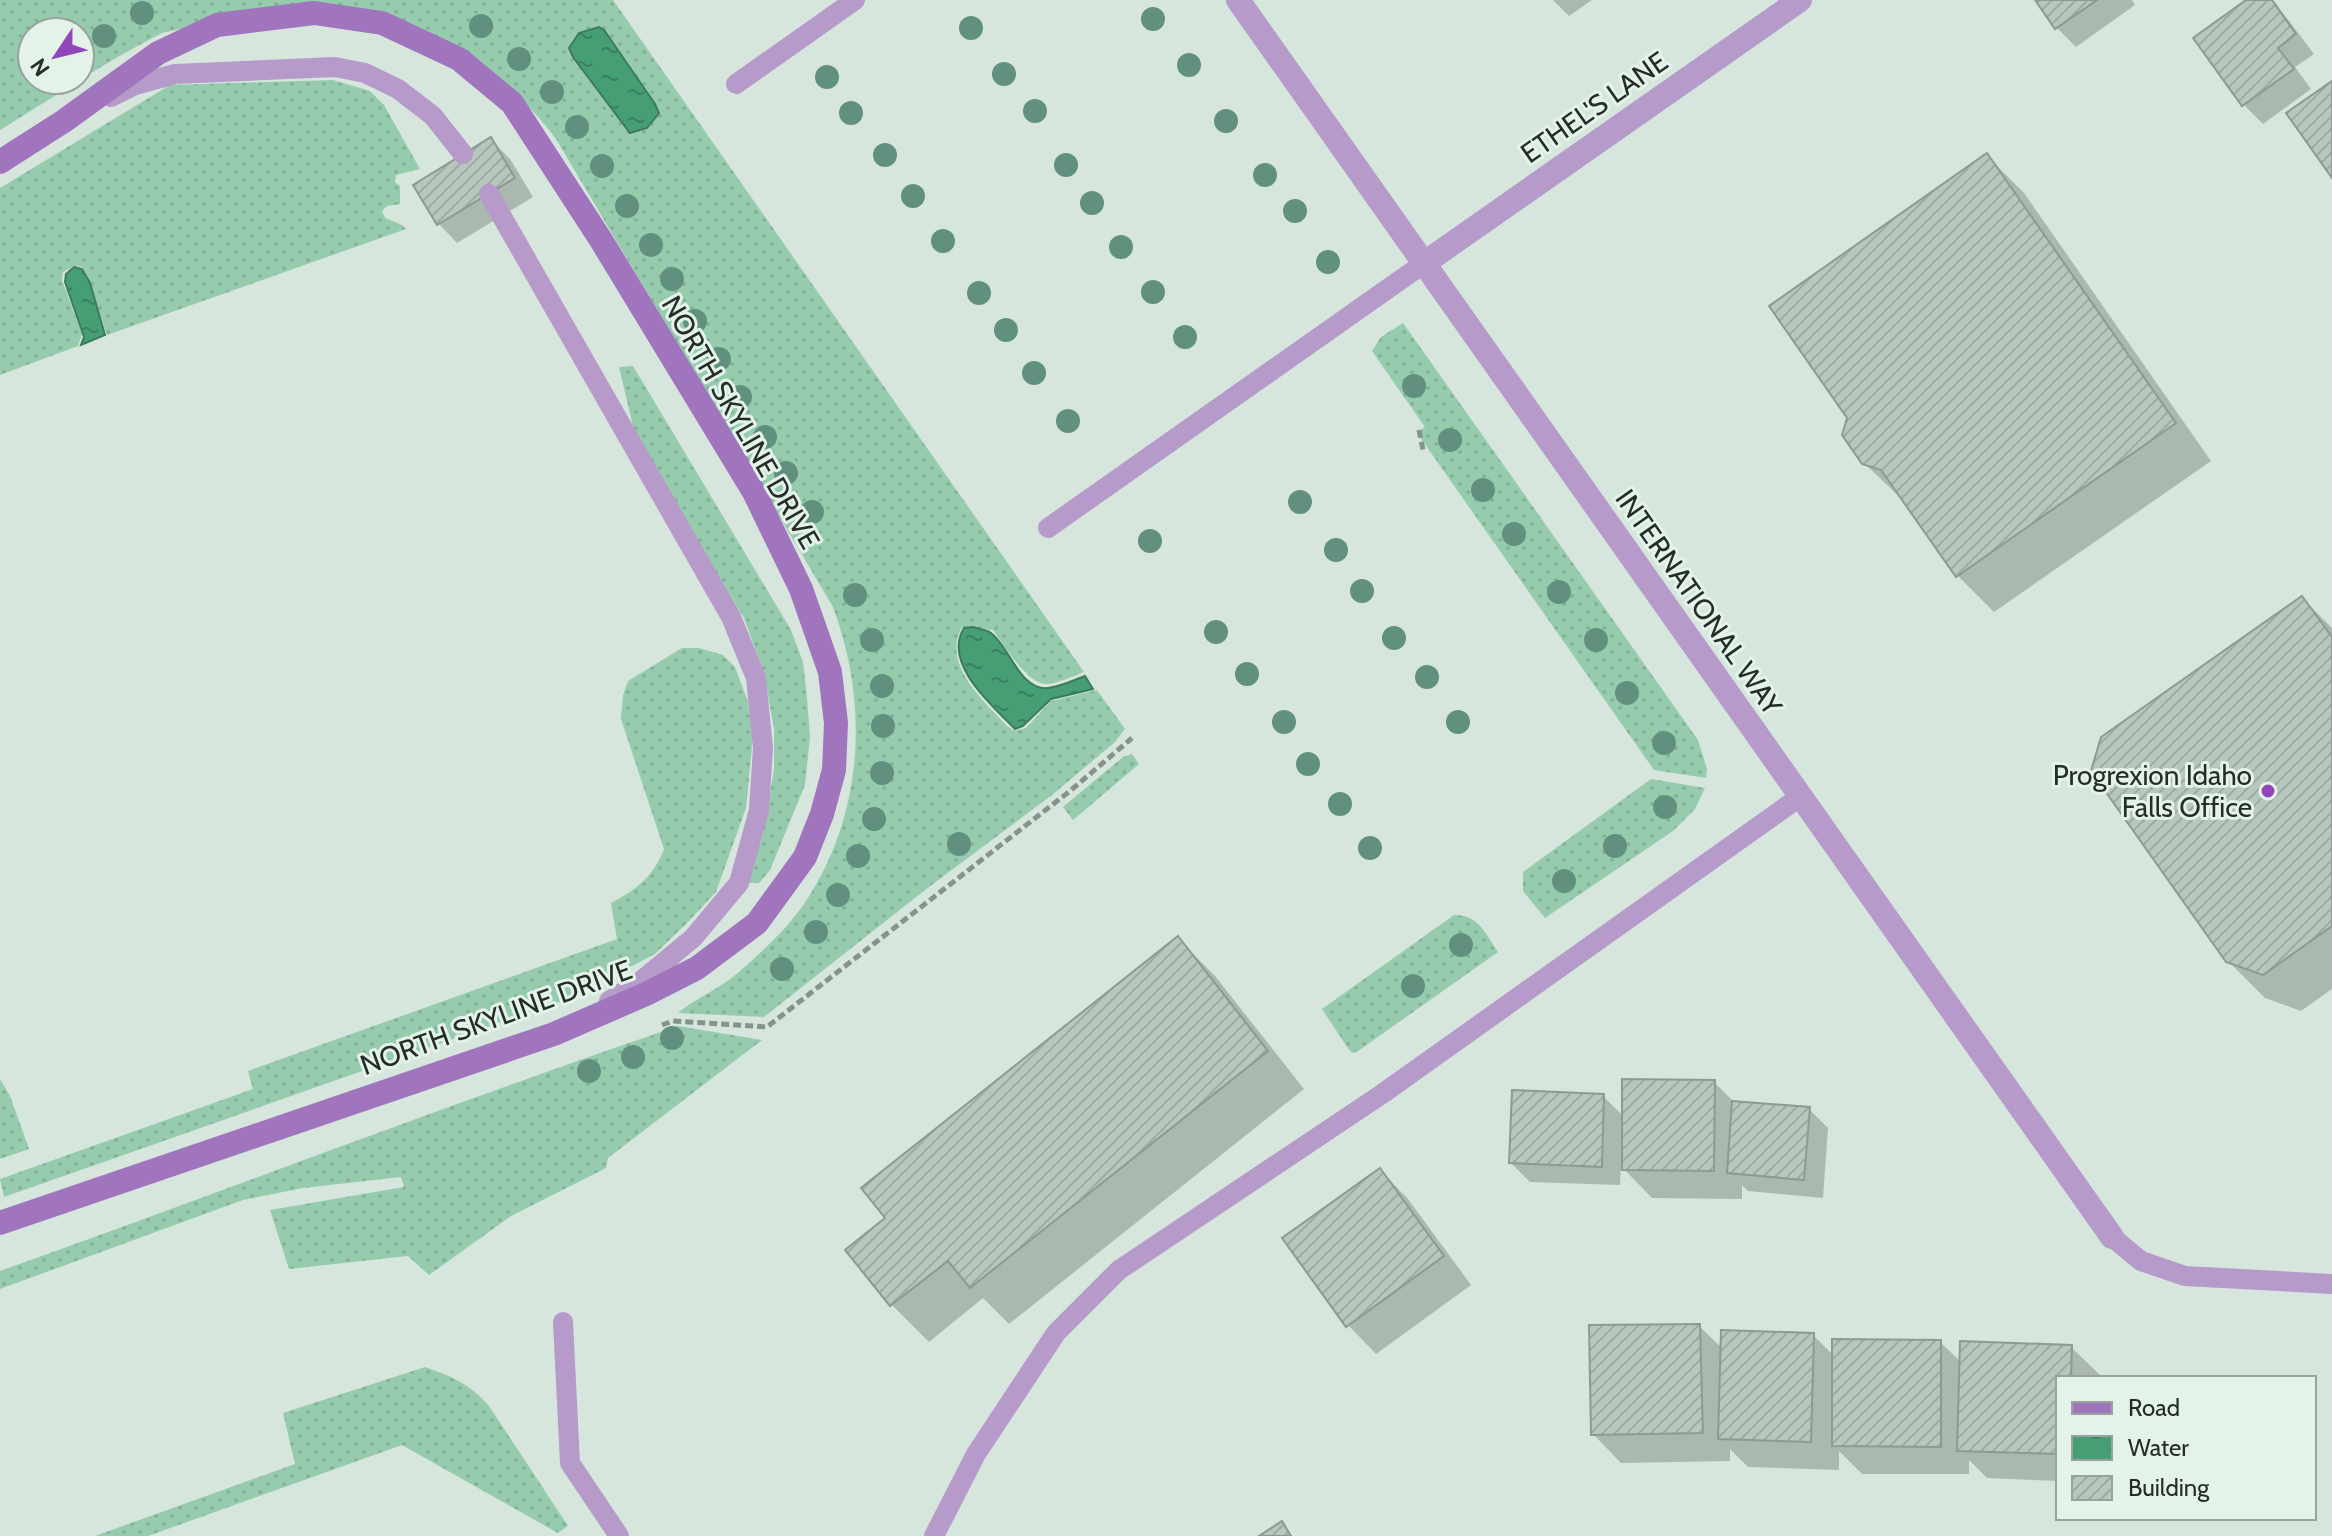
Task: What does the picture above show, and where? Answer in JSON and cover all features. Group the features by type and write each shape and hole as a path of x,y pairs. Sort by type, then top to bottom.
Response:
{"main road":[{"name":"NORTH SKYLINE DRIVE","path":"0,162 64,121 158,53 217,25 314,13 382,23 459,59 512,103 601,240 754,492 801,589 830,672 836,723 834,770 822,814 805,857 757,923 697,968 554,1034 0,1223"}],"street":[{"name":"INTERNATIONAL WAY","path":"1238,0 2112,1237"},
{"name":"ETHEL'S LANE","path":"1423,264 1800,0"}],"lane":[{"path":"736,84 855,0"},
{"path":"64,121 135,85 175,74 335,67 365,73 398,89 433,116 463,154"},
{"path":"489,194 731,617 756,678 763,748 759,810 739,883 693,938 641,981 554,1034"},
{"path":"1048,528 1423,264"},
{"path":"934,1536 976,1454 1056,1333 1119,1270 1382,1094 1801,796"},
{"path":"2112,1237 2141,1261 2185,1276 2332,1284"},
{"path":"563,1322 570,1463 619,1536"}],"path":[{"path":"1419,430 1423,450"}],"shaded area":[{"path":"0,0 613,0 1084,672 1056,682 1040,683 1017,663 993,630 962,627 957,641 957,655 977,694 1015,731 1026,728 1051,701 1097,690 1125,729 1115,742 1052,795 764,1017 678,1013 732,978 783,930 806,901 840,832 850,795 856,719 845,644 833,607 556,139 518,97 475,65 428,41 378,26 325,19 271,18 216,23 162,33 96,70 96,16 16,16 16,96 54,96 0,130"},
{"path":"333,80 370,91 384,105 420,169 396,175 395,182 400,186 400,204 387,206 382,211 385,218 406,229 107,335 89,280 82,267 74,266 63,272 62,280 82,334 78,346 0,375 0,188 170,85"},
{"path":"1403,323 1698,740 1707,769 1706,778 1654,770 1417,433 1425,427 1372,351 1381,337"},
{"path":"633,366 791,630 803,662 810,737 805,785 770,870 759,883 749,883 751,866 762,838 774,770 774,729 764,673 744,618 636,439 619,367"},
{"path":"682,648 699,648 723,655 735,667 748,702 753,737 746,808 716,892 655,954 570,998 4,1197 0,1179 253,1089 248,1071 617,939 611,903 643,881 664,849 621,719 623,695 628,681"},
{"path":"1132,754 1139,764 1073,820 1063,807 1123,757"},
{"path":"1651,779 1705,788 1695,809 1673,831 1545,918 1523,891 1523,872"},
{"path":"1454,915 1475,922 1498,952 1358,1051 1353,1053 1349,1050 1322,1009"},
{"path":"678,1026 762,1040 608,1158 606,1168 511,1216 429,1275 408,1256 289,1269 270,1210 404,1187 401,1177 303,1188 243,1200 0,1289 0,1271"},
{"path":"0,1079 10,1096 29,1149 0,1159"},
{"path":"425,1367 460,1382 489,1406 568,1526 558,1533 402,1445 148,1536 95,1536 295,1464 283,1413"}],"water":[{"path":"599,27 655,104 659,113 647,128 630,133 573,57 569,48 579,33"},
{"path":"74,267 82,269 90,283 105,335 81,345 84,337 65,282 66,274"},
{"path":"973,627 991,633 1022,675 1038,687 1057,686 1085,676 1093,689 1051,699 1023,726 1015,729 983,696 965,670 959,642 964,628"}],"building":[{"path":"2035,0 2097,0 2055,29"},
{"path":"2246,0 2272,0 2296,34 2278,48 2294,69 2242,106 2193,38"},
{"path":"2332,81 2332,178 2286,113"},
{"path":"491,137 515,178 437,225 413,185"},
{"path":"1987,153 2176,423 1956,577 1881,470 1862,464 1842,435 1847,418 1769,306"},
{"path":"2302,596 2332,637 2332,926 2263,975 2226,962 2091,771 2101,737"},
{"path":"1178,936 1268,1051 970,1288 948,1261 890,1306 845,1250 885,1218 861,1188"},
{"path":"1622,1079 1715,1080 1714,1171 1622,1170"},
{"path":"1512,1090 1604,1094 1602,1167 1509,1163"},
{"path":"1732,1101 1810,1107 1804,1180 1727,1173"},
{"path":"1380,1168 1444,1256 1346,1327 1282,1238"},
{"path":"1700,1324 1703,1433 1591,1435 1589,1325"},
{"path":"1721,1330 1814,1333 1811,1442 1718,1439"},
{"path":"1832,1339 1941,1340 1941,1447 1832,1446"},
{"path":"1960,1341 2072,1345 2071,1376 2056,1376 2056,1454 1957,1451"},
{"path":"1282,1521 1291,1536 1259,1536"}],"place":[{"name":"Progrexion Idaho Falls Office","path":"2268,791"}]}
